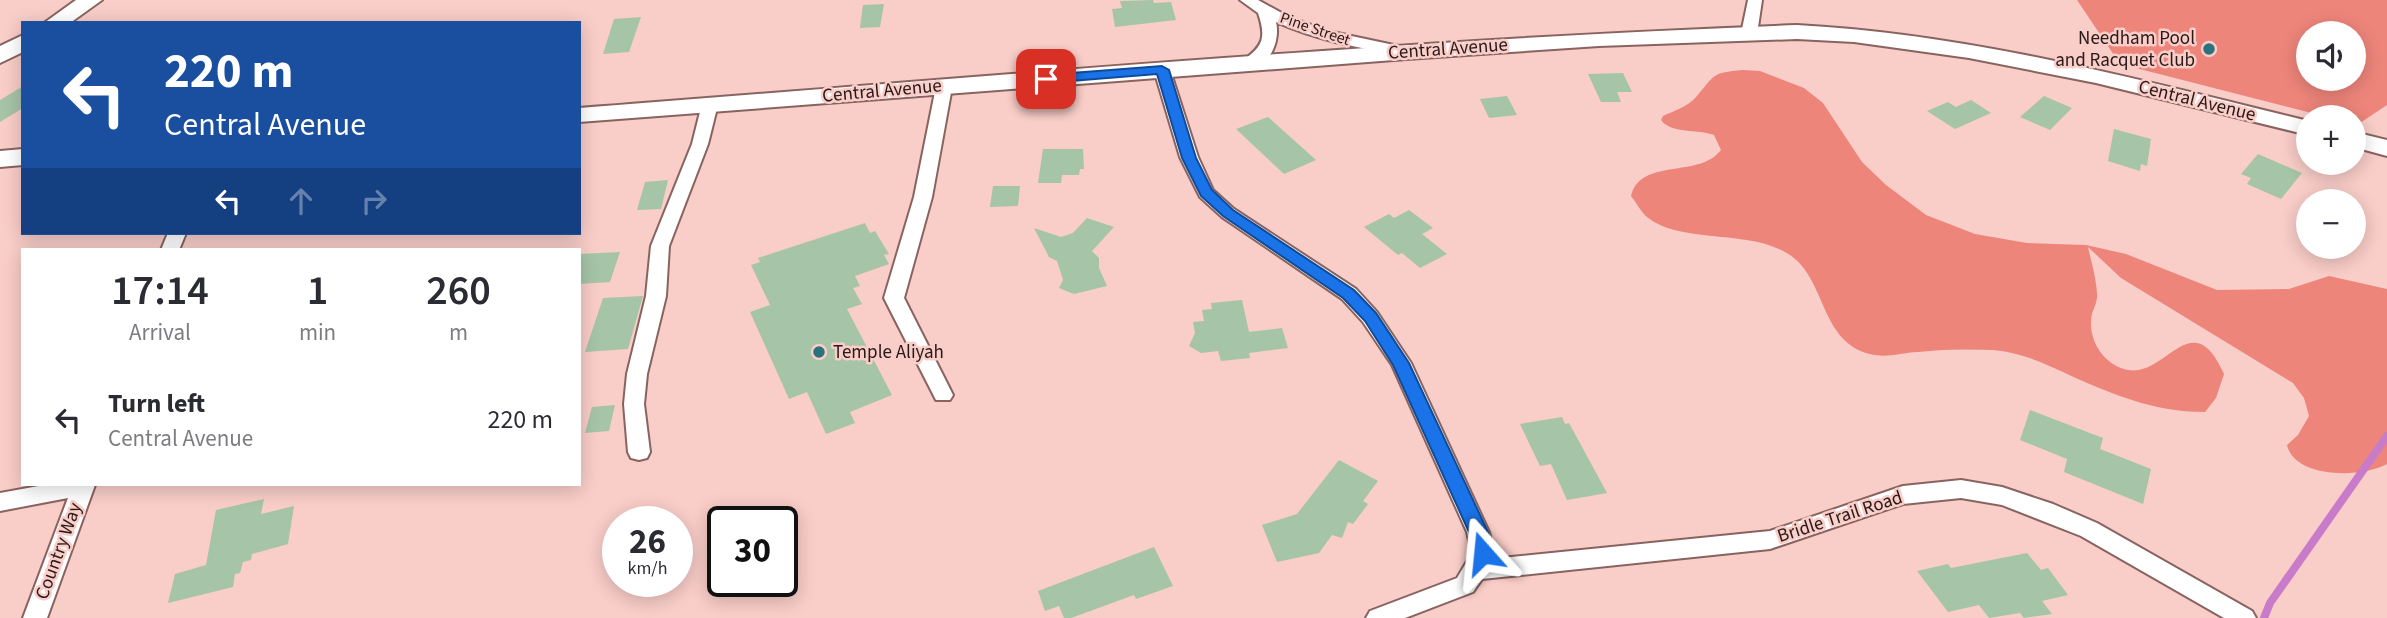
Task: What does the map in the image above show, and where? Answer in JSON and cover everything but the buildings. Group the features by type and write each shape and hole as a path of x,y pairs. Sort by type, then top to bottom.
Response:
{"main road":[{"path":"58,21 91,0"},
{"name":"Central Avenue","path":"581,115 1407,52 1599,39 1749,34 1854,35 1969,51 2096,76 2296,125"},
{"path":"0,56 21,43"},
{"path":"2366,142 2387,148"},
{"path":"0,159 21,157"}],"street":[{"name":"Pine Street","path":"1247,0 1300,28 1347,42 1407,52"},
{"path":"1749,34 1755,0"},
{"name":"Pine Street","path":"1248,64 1269,51 1272,39 1265,11"},
{"path":"1162,70 1189,158 1206,193 1228,213 1349,294 1370,317 1401,363 1478,532 1483,553 1465,584 1378,618"},
{"path":"943,395 894,298 923,197 944,87"},
{"path":"639,452 634,404 637,374 656,296 660,246 700,144 710,104"},
{"path":"0,502 79,486"},
{"name":"Country Way","path":"35,618 84,486"},
{"name":"Bridle Trail Road","path":"1475,570 1770,540 1815,528 1923,490 1949,489 1995,495 2052,513 2158,568 2244,618"}],"shaded area":[{"name":"Needham Pool and Racquet Club","path":"2077,0 2387,0 2387,105 2366,119 2366,105 2296,105 2296,109 2120,64"},
{"path":"1743,70 1760,71 1804,88 1823,103 1862,162 1886,185 1926,215 1975,234 2027,243 2086,245 2126,254 2217,290 2289,289 2329,276 2387,289 2387,464 2376,469 2346,473 2316,470 2302,464 2293,456 2287,445 2298,435 2309,416 2304,398 2293,383 2121,278 2088,247 2097,296 2092,314 2092,331 2102,355 2116,366 2139,370 2189,343 2200,344 2212,353 2224,374 2216,398 2205,412 2161,408 2134,401 2031,359 2006,352 1956,349 1879,356 1851,346 1831,322 1811,279 1790,255 1756,242 1678,231 1661,226 1645,215 1631,196 1637,184 1646,176 1699,164 1711,159 1721,150 1714,135 1678,129 1661,120 1663,116 1694,100 1715,76"}],"waterway":[{"path":"2264,618 2270,603 2387,436"}],"place":[{"name":"Needham Pool and Racquet Club","path":"2209,49"},
{"name":"Temple Aliyah","path":"819,352"}],"route":[{"path":"1046,79 1162,70 1189,158 1206,193 1228,213 1349,294 1386,340 1401,363 1478,532 1483,553"}]}
